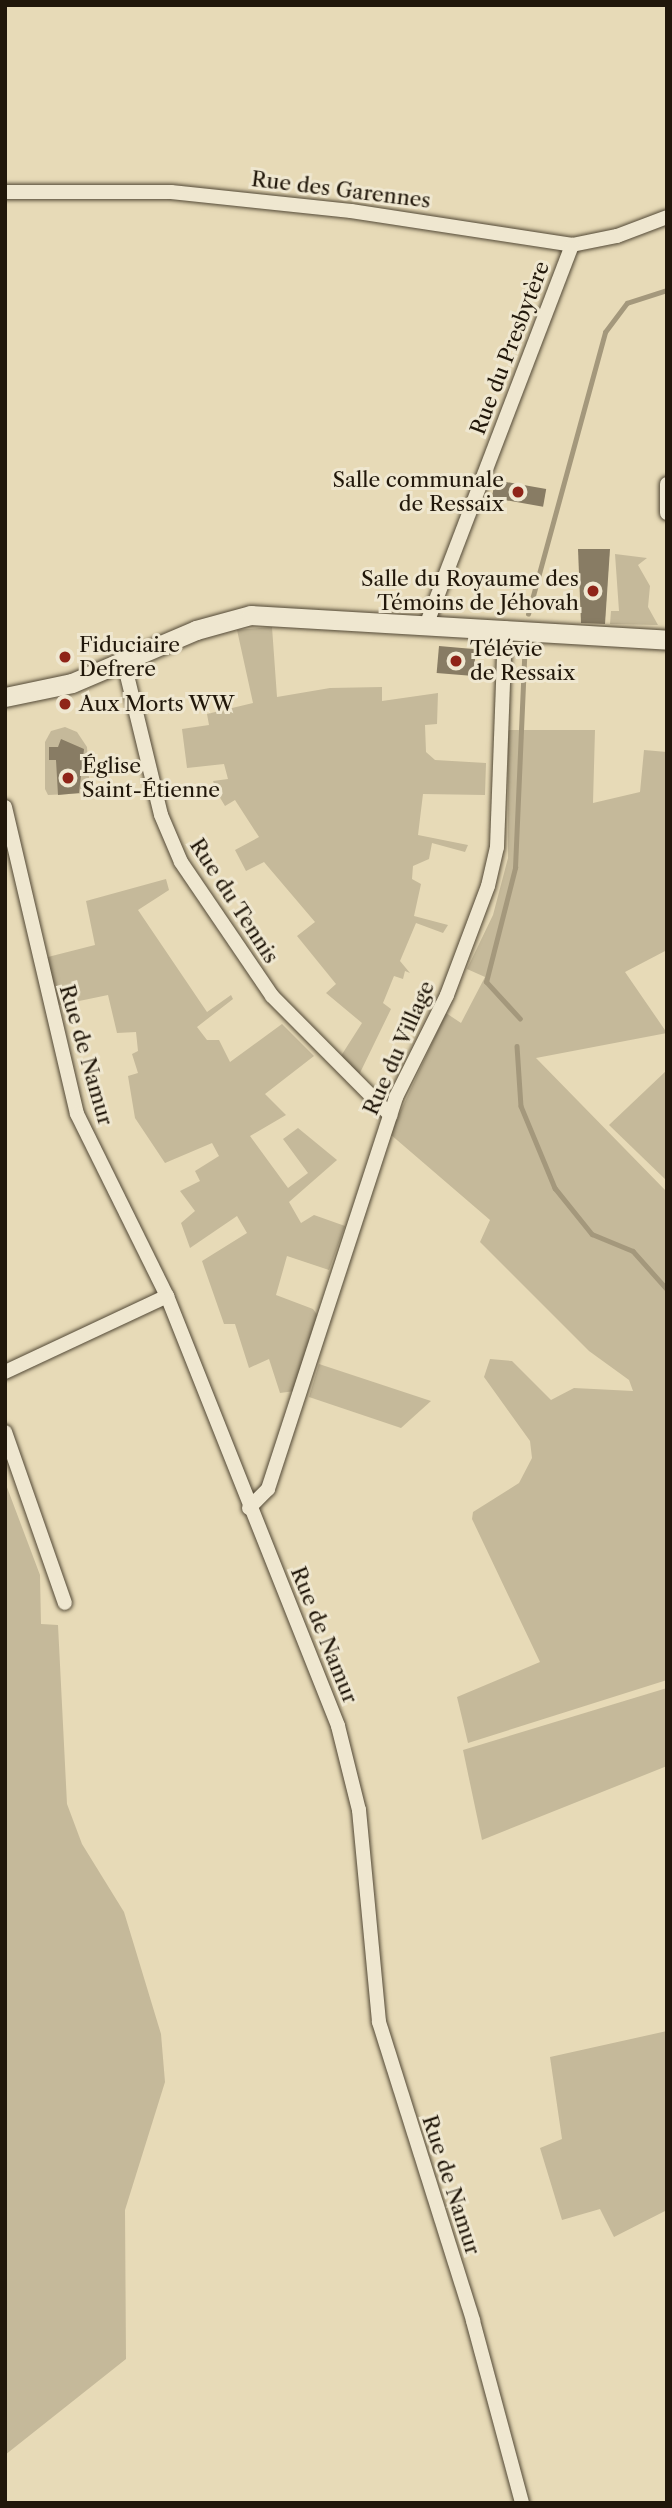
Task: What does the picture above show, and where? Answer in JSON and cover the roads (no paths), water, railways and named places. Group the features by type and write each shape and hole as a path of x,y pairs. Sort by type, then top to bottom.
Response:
{"street":[{"name":"Rue des Garennes","path":"5,192 171,192 351,211 572,245 617,236 667,218"},
{"name":"Rue du Presbytère","path":"427,623 572,245"},
{"path":"667,484 667,513"},
{"path":"5,697 72,683 196,631 251,615 427,623 667,640"},
{"name":"Rue du Village","path":"249,1508 262,1501 273,1475 388,1121 452,984 488,886 497,847 505,628"},
{"name":"Rue du Tennis","path":"124,663 161,816 181,862 272,996 388,1121"},
{"name":"Rue de Namur","path":"5,807 78,1114 167,1296 249,1508 328,1695 347,1756 366,1863 379,2022 473,2321 522,2503"},
{"path":"5,1372 167,1296"},
{"path":"5,1432 65,1603"}],"waterway":[{"path":"528,614 605,332 627,303 667,290"},
{"path":"520,1019 486,982 515,868 525,642"},
{"path":"517,1046 521,1106 555,1188 592,1234 633,1251 667,1289"}],"place":[{"name":"Salle communale de Ressaix","path":"518,492"},
{"name":"Salle du Royaume des Témoins de Jéhovah","path":"593,591"},
{"name":"Fiduciaire Defrere","path":"65,657"},
{"name":"Télévie de Ressaix","path":"456,661"},
{"name":"Aux Morts WW","path":"65,704"},
{"name":"Église Saint-Étienne","path":"68,778"}]}
